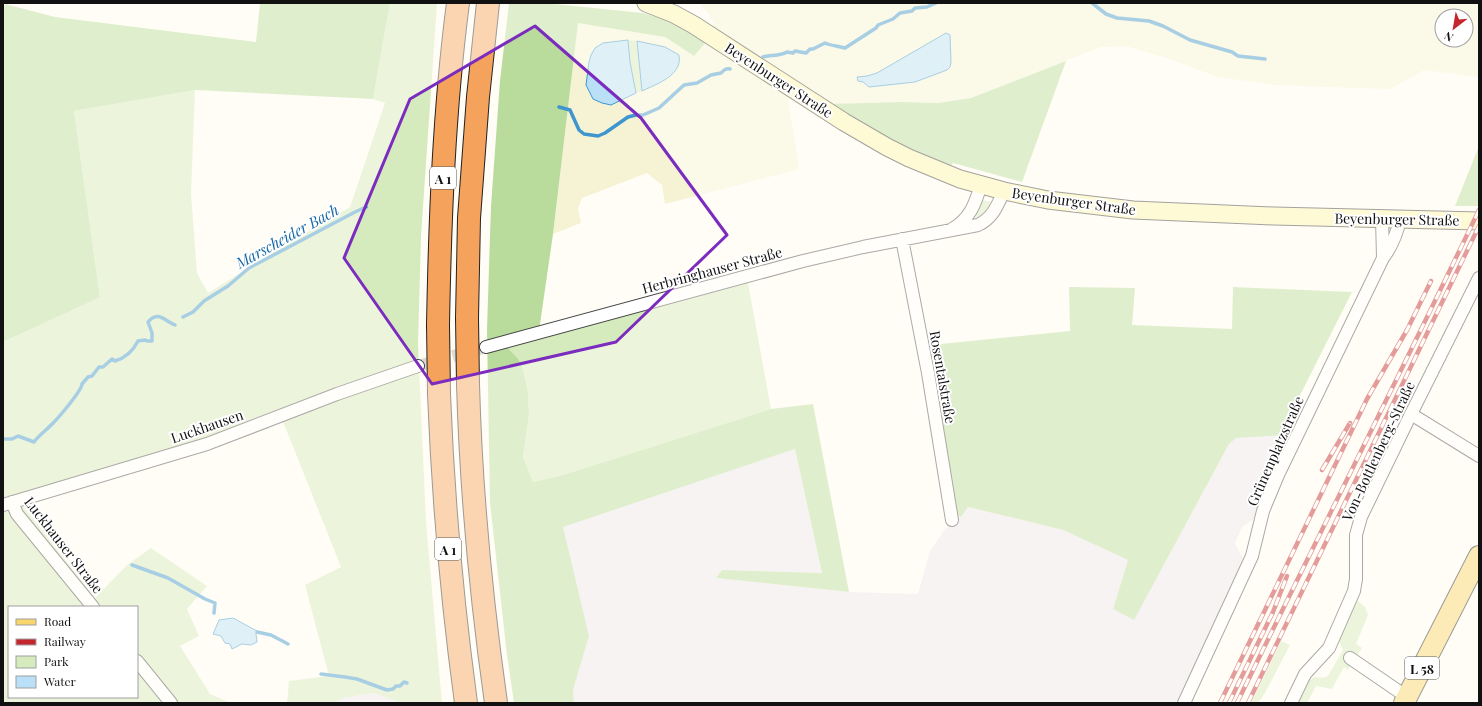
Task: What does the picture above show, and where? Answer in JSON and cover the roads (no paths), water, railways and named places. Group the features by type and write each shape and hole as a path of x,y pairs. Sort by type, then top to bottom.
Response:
{"highway":[{"name":"A 1","path":"458,3 454,30 440,217 438,325 441,444 449,553 466,703"},
{"name":"A 1","path":"488,3 469,218 467,318 469,432 477,546 496,703"}],"main road":[{"name":"Beyenburger Straße","path":"646,3 674,14 694,25 833,115 887,147 909,158 981,185 1048,200 1133,210 1479,221"},
{"name":"L 58","path":"1406,700 1479,556"}],"street":[{"name":"Herbringhauser Straße","path":"948,231 961,224 968,215 974,206 981,185"},
{"name":"Herbringhauser Straße","path":"486,347 783,266 902,239 970,227 986,221 996,209 1004,191"},
{"name":"Grünenplatzstraße","path":"1382,218 1383,258"},
{"name":"Grünenplatzstraße","path":"1184,703 1252,556 1263,511 1278,475 1383,258 1394,241 1400,219"},
{"name":"Rosentalstraße","path":"902,239 928,373 952,520"},
{"name":"Von-Bottlenberg-Straße","path":"1291,703 1305,674 1328,648 1354,591 1356,579 1356,535 1361,517 1410,414 1479,278"},
{"name":"Luckhausen","path":"7,504 207,444 337,394 418,366"},
{"path":"1410,414 1479,456"},
{"name":"Luckhauser Straße","path":"7,504 17,514 92,606"},
{"path":"1350,658 1406,700"},
{"path":"138,663 171,703"}],"water":[{"path":"946,33 950,35 951,62 950,67 947,70 915,82 869,87 863,82 858,81 857,77 877,73"},
{"path":"628,40 630,62 636,93 611,105 593,99 586,85 589,62 595,48 603,43"},
{"path":"637,41 665,47 679,55 677,68 668,78 642,91"},
{"path":"233,618 257,631 257,642 251,645 242,644 232,649 230,644 225,643 221,636 213,634 219,620"}],"waterway":[{"name":"Marscheider Bach","path":"763,57 787,52 793,53 795,51 806,53 810,49 825,43 845,48 876,28 878,25 893,19 900,13 912,11 915,8 927,7 936,3"},
{"path":"1092,3 1106,14 1117,18 1149,21 1163,26 1190,40 1232,52 1238,56 1265,59"},
{"name":"Marscheider Bach","path":"559,107 570,110 579,130 584,134 598,136 605,133 628,117 643,115 659,108 684,85 697,83 711,75 721,73 726,69 730,69"},
{"name":"Marscheider Bach","path":"183,317 193,312 204,301 228,286 249,268 366,207"},
{"name":"Marscheider Bach","path":"3,439 12,439 18,436 34,442 52,425 75,397 82,384 88,377 92,376 99,367 103,367 112,359 115,361 119,360 128,354 138,341 152,341 152,333 148,322 155,317 158,317 175,325"},
{"path":"132,565 168,578 215,603 214,613"},
{"path":"257,632 271,635 288,644"},
{"path":"321,674 357,679 387,690 400,686 404,682 407,683"}],"tunnel":[{"path":"418,366 486,347"}],"railway":[{"path":"1237,703 1479,210"},
{"path":"1248,703 1479,226"},
{"path":"1220,703 1367,399 1407,330 1431,281"},
{"path":"1322,470 1350,423"},
{"path":"1229,703 1273,612 1287,576"}]}
